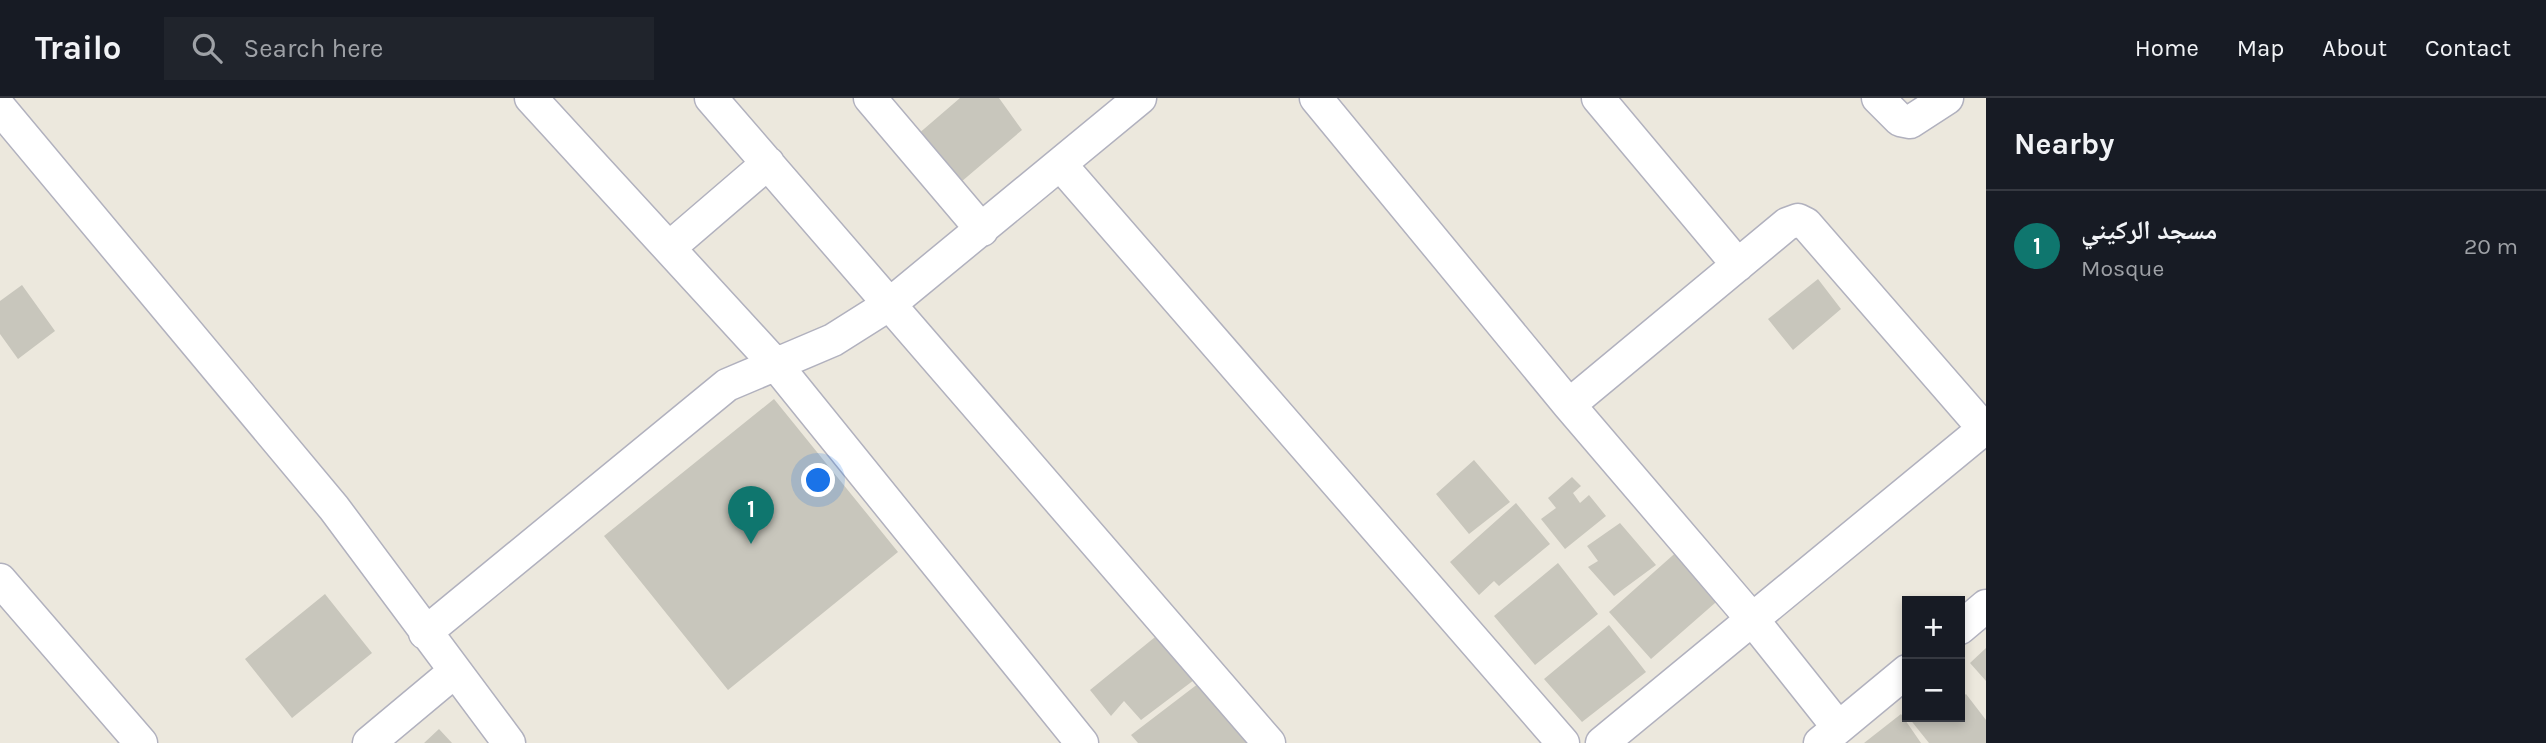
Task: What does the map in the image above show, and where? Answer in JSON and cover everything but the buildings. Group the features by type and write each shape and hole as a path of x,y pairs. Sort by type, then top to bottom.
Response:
{"street":[{"path":"531,98 777,366 1083,743"},
{"path":"711,98 1269,743"},
{"path":"870,98 982,230"},
{"path":"425,634 727,384 777,366 833,340 890,304 1140,98"},
{"path":"1315,98 1569,405 1752,619 1829,735 1902,675"},
{"path":"1598,98 1738,265"},
{"path":"1878,98 1900,120 1910,122 1947,98"},
{"path":"0,108 334,508 425,634 509,743"},
{"path":"668,248 768,163"},
{"path":"1060,164 1563,743"},
{"path":"1569,405 1787,224 1798,220 1807,225 1985,429 1602,743"},
{"path":"0,580 141,743"},
{"path":"1965,624 1986,606"},
{"path":"369,743 454,672"}],"place":[{"name":"مسجد الركيني","path":"751,544"}]}
